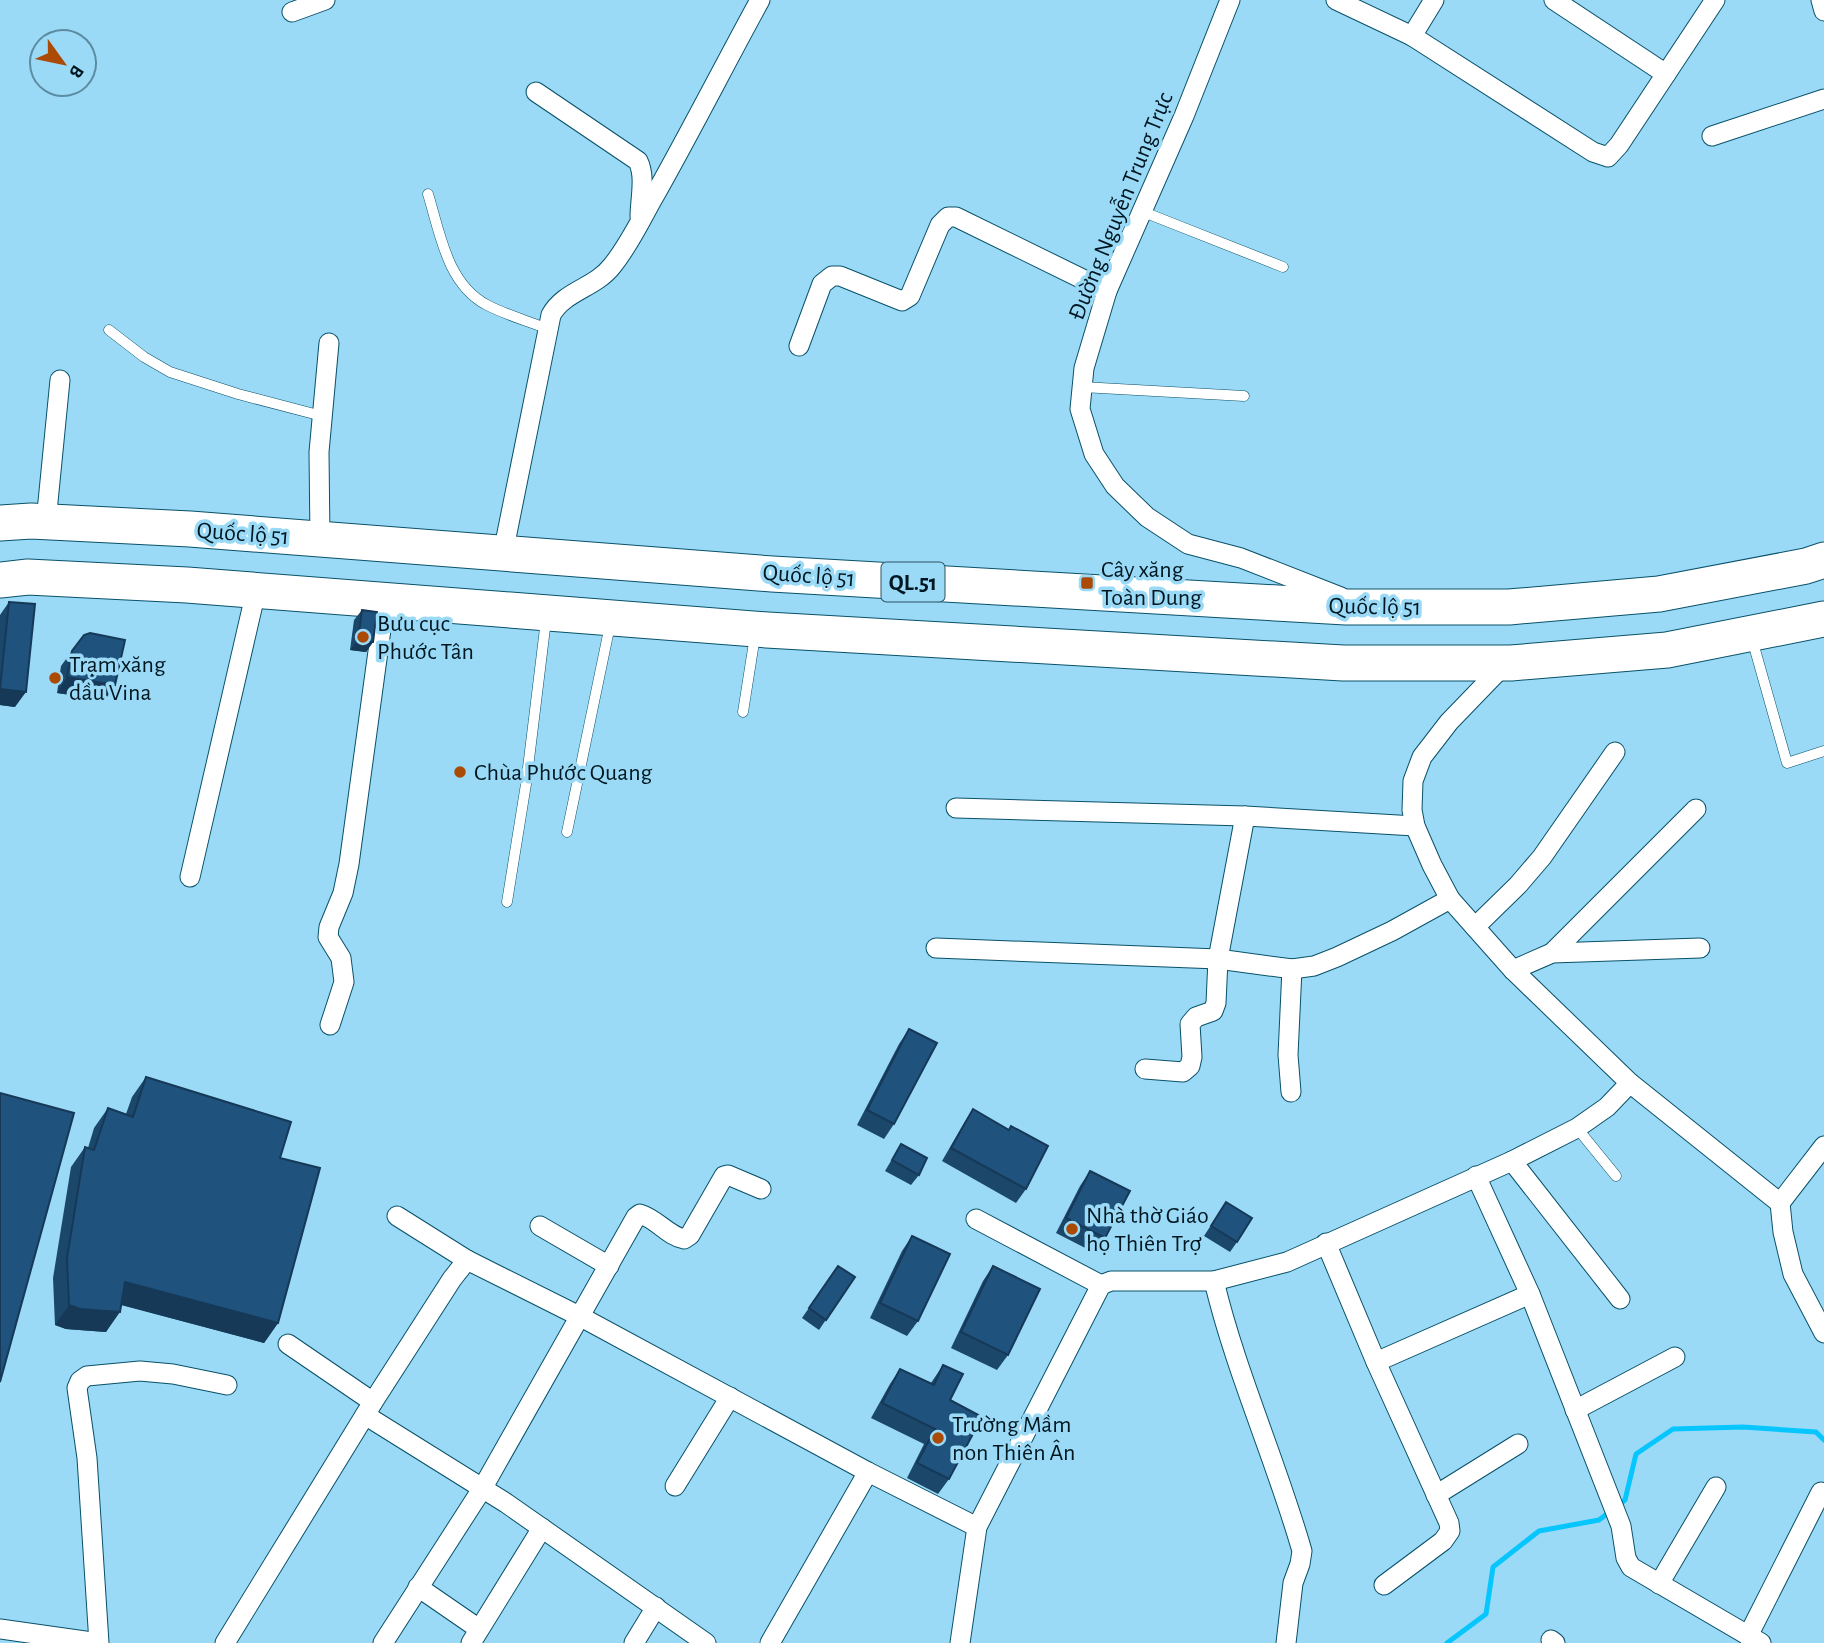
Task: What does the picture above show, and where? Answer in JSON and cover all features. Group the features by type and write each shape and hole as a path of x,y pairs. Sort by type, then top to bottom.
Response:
{"highway":[{"name":"Quốc lộ 51","path":"0,523 46,522 320,539 786,574 1360,607 1509,607 1659,594 1806,566 1824,560"},
{"name":"QL.51","path":"0,579 28,577 256,591 756,629 1343,663 1506,663 1667,650 1824,619"}],"street":[{"path":"296,0 292,12 326,0"},
{"path":"503,553 551,314 556,306 606,273 640,222 760,0"},
{"name":"Đường Nguyễn Trung Trực","path":"1230,0 1184,116 1107,291 1084,368 1080,410 1094,454 1115,486 1147,517 1188,544 1241,558 1360,607"},
{"path":"1336,0 1412,36 1593,152 1608,158 1714,0"},
{"path":"1412,36 1434,0"},
{"path":"1554,0 1579,7 1666,74"},
{"path":"1821,0 1824,11"},
{"path":"536,92 638,161 642,181 640,222"},
{"path":"1712,136 1824,99"},
{"path":"799,346 822,284 832,276 840,276 902,301 910,296 940,225 948,217 956,218 1107,291"},
{"path":"320,539 319,452 329,343"},
{"path":"46,522 60,380"},
{"path":"190,877 256,591"},
{"path":"330,1024 344,982 341,957 328,937 329,927 344,893 349,864 385,600"},
{"path":"1506,663 1449,722 1422,757 1413,781 1412,810 1415,825 1450,900 1513,970 1630,1083 1780,1203"},
{"path":"1475,927 1542,857 1615,752"},
{"path":"956,807 1245,816 1415,825"},
{"path":"1513,970 1552,953 1696,809"},
{"path":"1145,1069 1183,1072 1190,1066 1192,1057 1190,1024 1196,1017 1213,1011 1216,1003 1218,959 1245,816"},
{"path":"936,948 1218,959 1292,969 1314,966 1337,957 1392,932 1450,900"},
{"path":"1552,953 1700,948"},
{"path":"1292,969 1288,1055 1292,1092"},
{"path":"960,1643 977,1527 1101,1285 1111,1281 1214,1281 1287,1262 1512,1161 1577,1128 1607,1107 1630,1083"},
{"path":"1824,1146 1780,1203 1783,1232 1793,1274 1824,1333"},
{"path":"1512,1161 1620,1299"},
{"path":"383,1643 482,1489 636,1217 640,1214 647,1216 678,1238 684,1239 690,1235 724,1176 728,1175 761,1189"},
{"path":"1476,1176 1530,1294 1621,1526 1626,1558 1631,1567 1755,1640 1821,1493"},
{"path":"397,1216 467,1260 581,1317 868,1472 977,1527"},
{"path":"976,1219 1101,1285"},
{"path":"540,1226 609,1266"},
{"path":"1326,1243 1449,1523 1450,1531 1443,1541 1384,1585"},
{"path":"225,1643 369,1408 467,1260"},
{"path":"1214,1281 1224,1324 1266,1439 1301,1551 1300,1564 1293,1583 1286,1643"},
{"path":"1376,1362 1530,1294"},
{"path":"288,1344 369,1408 482,1489 706,1643"},
{"path":"1575,1410 1675,1357"},
{"path":"0,1629 99,1643 87,1458 77,1388 79,1381 87,1376 140,1371 173,1374 227,1385"},
{"path":"675,1486 730,1397"},
{"path":"1436,1495 1518,1444"},
{"path":"770,1643 868,1472"},
{"path":"1658,1584 1716,1488"},
{"path":"418,1587 475,1636 542,1528"},
{"path":"634,1643 656,1607"}],"lane":[{"path":"428,194 449,262 471,294 487,305 548,329"},
{"path":"1141,211 1283,267"},
{"path":"109,330 144,357 170,372 238,394 322,416"},
{"path":"1082,387 1244,396"},
{"path":"507,902 526,784 547,613"},
{"path":"567,832 612,618"},
{"path":"743,712 756,629"},
{"path":"1751,634 1787,763 1824,751"},
{"path":"1577,1128 1616,1176"}],"building":[{"path":"9,602 35,604 26,692 0,689"},
{"path":"362,610 377,612 373,642 358,640"},
{"path":"90,633 125,640 115,685 67,677 72,651 84,635"},
{"path":"909,1029 937,1043 894,1124 867,1110"},
{"path":"146,1077 291,1122 280,1158 320,1168 278,1323 125,1282 120,1312 80,1309 69,1305 67,1258 85,1147 94,1150 108,1108 133,1117"},
{"path":"0,1093 74,1113 0,1382"},
{"path":"973,1109 1009,1130 1011,1126 1048,1146 1026,1189 951,1148"},
{"path":"901,1144 927,1158 919,1175 892,1160"},
{"path":"1090,1171 1130,1191 1105,1238 1066,1218"},
{"path":"1226,1202 1252,1218 1237,1242 1211,1226"},
{"path":"912,1236 950,1254 918,1321 880,1303"},
{"path":"838,1266 855,1277 826,1320 809,1308"},
{"path":"993,1266 1040,1289 1008,1355 961,1332"},
{"path":"943,1365 963,1374 950,1400 982,1417 949,1479 917,1463 935,1429 882,1403 900,1369 934,1385"}],"waterway":[{"path":"1447,1643 1486,1614 1493,1567 1539,1531 1599,1520 1625,1500 1636,1454 1673,1429 1743,1427 1816,1432 1824,1440"}],"place":[{"name":"Cây xăng Toàn Dung","path":"1087,583"},
{"name":"Bưu cục Phước Tân","path":"363,637"},
{"name":"Trạm xăng dầu Vina","path":"55,678"},
{"name":"Chùa Phước Quang","path":"460,772"},
{"name":"Nhà thờ Giáo họ Thiên Trợ","path":"1072,1229"},
{"name":"Trường Mầm non Thiên Ân","path":"938,1438"}]}
